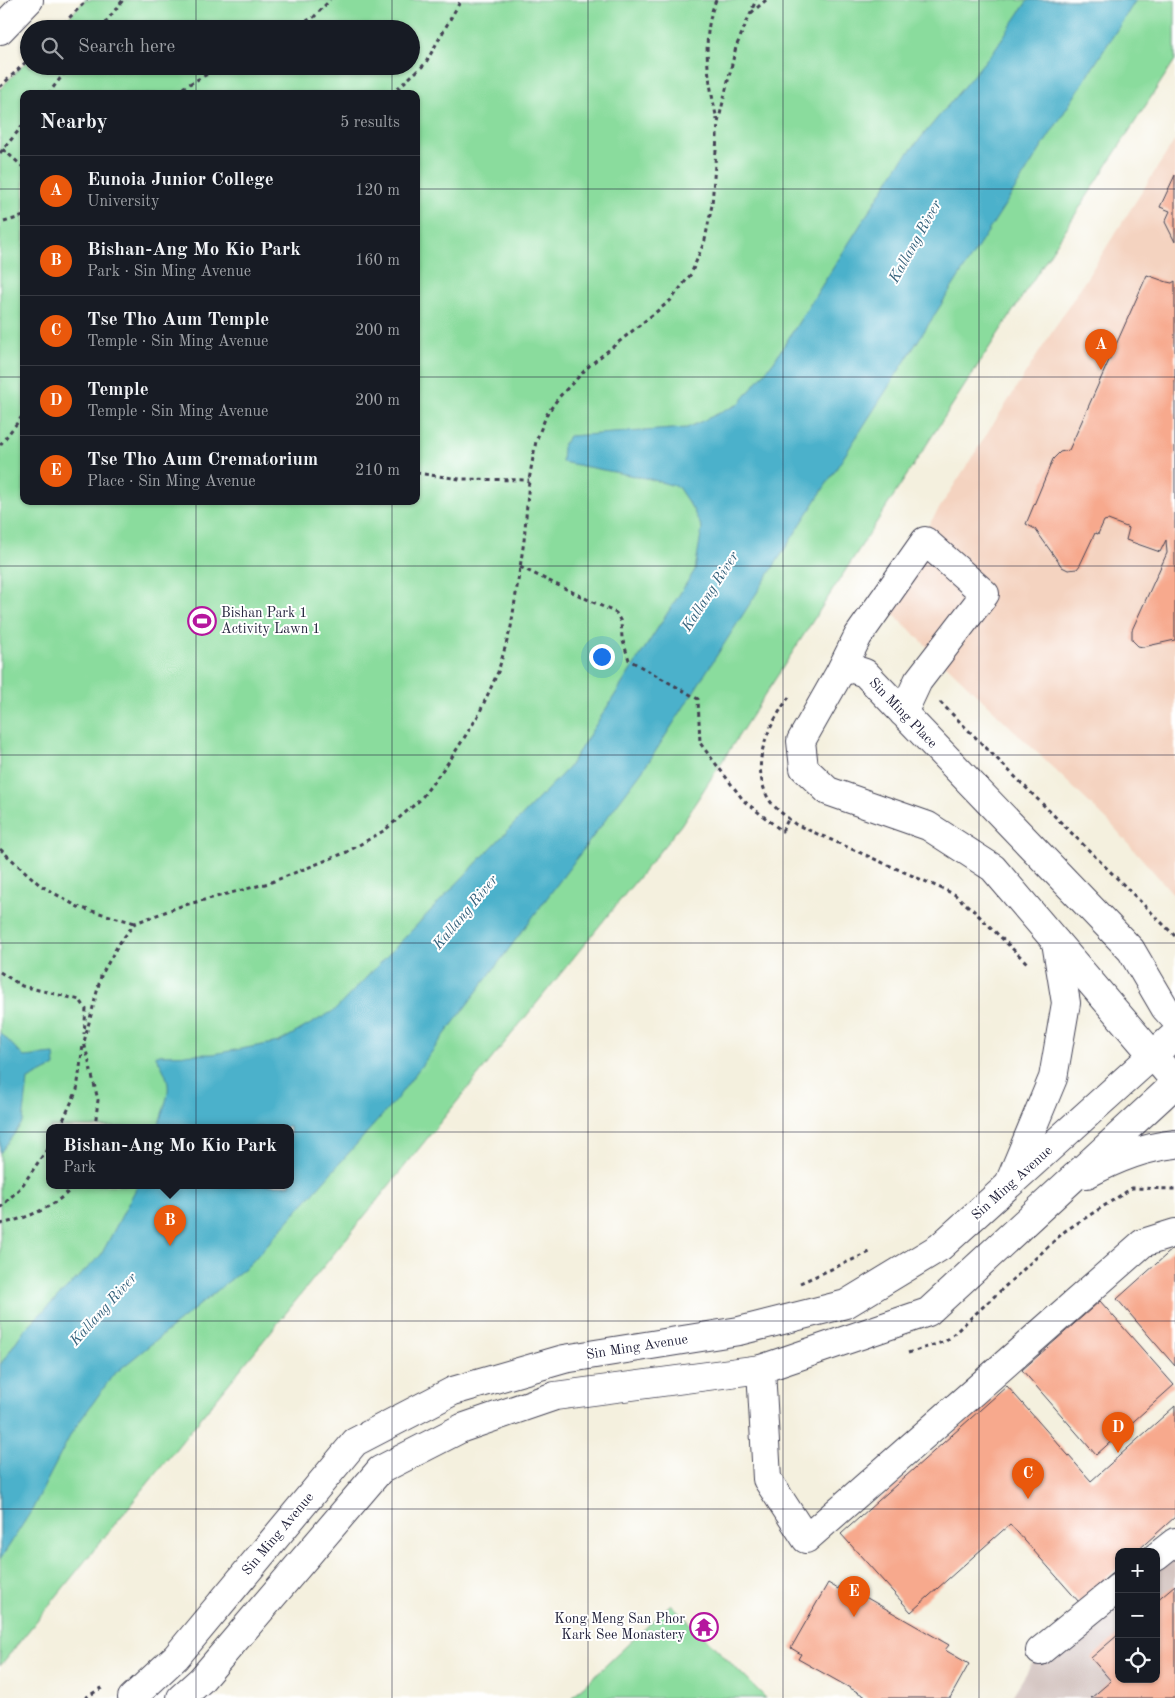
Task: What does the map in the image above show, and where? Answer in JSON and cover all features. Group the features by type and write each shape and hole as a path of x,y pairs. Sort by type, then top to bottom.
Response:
{"main road":[{"path":"0,30 29,0"},
{"path":"181,1698 201,1680 380,1470 462,1428 555,1396 761,1369 928,1312 1175,1083 993,868 928,826 828,791 804,768 801,742 864,628 925,541 985,594 918,681 903,712"},
{"name":"Sin Ming Place","path":"839,674 850,668 865,673 903,712 1131,950 1165,1008 1175,1019"},
{"path":"1006,1189 1054,1078 1066,1003 1056,942"},
{"name":"Sin Ming Avenue","path":"132,1698 176,1657 355,1442 453,1392 564,1359 739,1331 846,1304 940,1247 1175,1035"},
{"path":"1058,1190 1095,1170 1130,1156 1161,1146 1175,1144"},
{"path":"761,1369 767,1479 806,1538 1143,1243 1175,1233"},
{"path":"1160,1554 1175,1542"},
{"path":"1040,1651 1115,1591"}],"path":[{"path":"67,20 87,0"},
{"path":"107,20 123,0"},
{"path":"308,20 314,17 330,0"},
{"path":"420,68 425,64 461,0"},
{"path":"716,0 711,20 708,48 708,78 718,123"},
{"path":"95,1124 98,1100 84,1042 101,976 118,945 135,923 181,906 269,882 346,852 385,830 420,800 450,760 478,716 498,672 511,627 520,567 529,480 536,441 547,414 559,397 590,365 671,300 691,274 705,240 712,205 718,123 736,47 756,0"},
{"path":"749,14 766,0"},
{"path":"0,88 20,67"},
{"path":"51,90 63,75"},
{"path":"181,90 206,75"},
{"path":"396,90 413,75"},
{"path":"0,153 20,129"},
{"path":"4,149 20,164"},
{"path":"4,222 20,217"},
{"path":"0,444 20,419"},
{"path":"420,474 460,479 529,480"},
{"path":"520,567 616,613 621,622 622,638 629,660 698,699 700,743 738,794 782,831 789,818"},
{"path":"0,850 40,884 78,907 135,923"},
{"path":"0,972 22,986 80,1000 86,1009 84,1042 77,1090 61,1124"},
{"path":"0,1208 22,1186 46,1151"},
{"path":"899,1356 946,1341 1065,1231 1132,1188 1175,1188"},
{"path":"0,1224 22,1219 50,1206 70,1189"}],"shaded area":[{"path":"1175,140 1175,896 1111,824 880,601"},
{"path":"1175,1542 1175,1698 1011,1698 1040,1651 1115,1590 1115,1683 1160,1683 1160,1554"}],"green space":[{"path":"85,0 1175,0 1175,60 681,825 0,1666 0,89 20,68 20,75 420,75 420,20 66,20"},
{"name":"Kong Meng San Phor Kark See Monastery","path":"671,1604 766,1698 571,1698"}],"water":[{"name":"Kallang River","path":"1028,0 1136,0 648,763 395,1101 250,1264 113,1375 72,1432 32,1510 0,1560 0,1365 24,1330 101,1255 136,1189 294,1189 294,1124 159,1124 167,1098 168,1083 162,1066 155,1055 213,1054 279,1042 335,1010 568,768 695,570 702,528 678,487 650,479 562,462 563,445 569,436 687,428 739,404 774,361 899,164 995,49"},
{"path":"0,1032 24,1057 54,1054 55,1066 28,1080 23,1122 0,1153"}],"building":[{"path":"1175,175 1175,242 1165,222 1170,211 1160,207"},
{"path":"1147,275 1167,282 1172,283 1175,281 1175,640 1143,647 1138,646 1132,640 1132,630 1167,553 1166,540 1160,552 1126,540 1129,528 1108,520 1104,521 1098,534 1095,533 1080,565 1077,569 1068,570 1062,567 1035,529 1026,524 1053,459 1060,452 1069,450"},
{"path":"1175,1247 1175,1366 1117,1299"},
{"path":"1100,1301 1174,1385 1096,1455 1022,1370"},
{"path":"1007,1386 1091,1481 1175,1406 1175,1517 1140,1548 1115,1548 1115,1570 1079,1602 1010,1524 911,1612 841,1534"},
{"path":"828,1583 838,1589 841,1583 949,1645 945,1650 969,1664 950,1698 868,1698 798,1659 801,1654 791,1648"},
{"path":"1175,1585 1175,1698 1091,1698 1111,1681 1091,1658 1115,1637 1115,1683 1160,1683 1160,1598"}],"place":[{"name":"Eunoia Junior College","path":"1101,370"},
{"name":"Bishan Park 1 Activity Lawn 1","path":"202,621"},
{"name":"Bishan-Ang Mo Kio Park","path":"170,1246"},
{"name":"Temple","path":"1118,1453"},
{"name":"Tse Tho Aum Temple","path":"1028,1499"},
{"name":"Tse Tho Aum Crematorium","path":"854,1617"},
{"name":"Kong Meng San Phor Kark See Monastery","path":"704,1627"}]}
